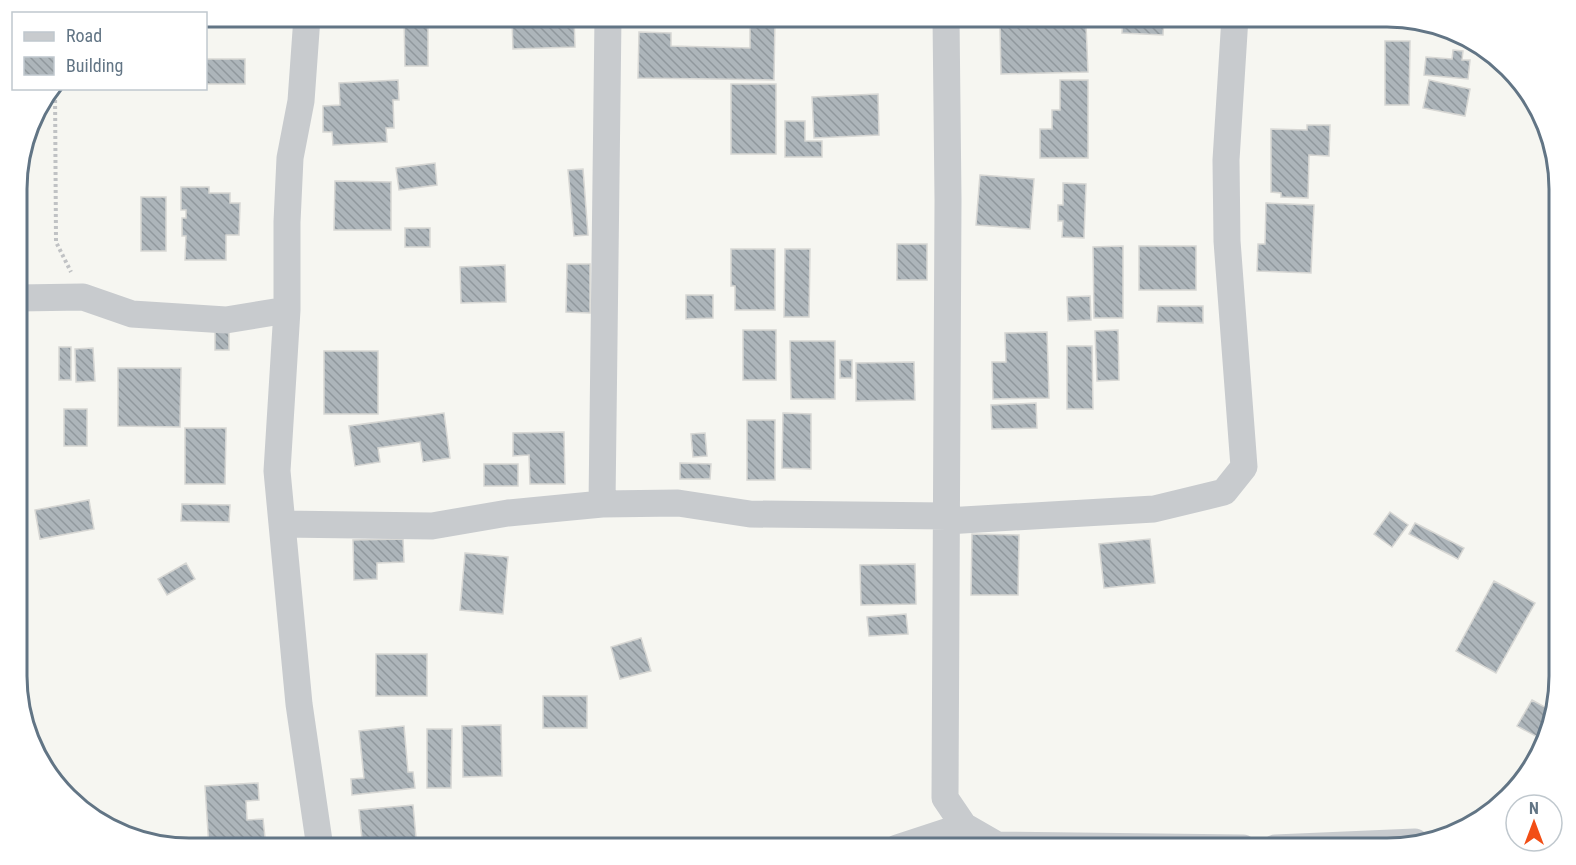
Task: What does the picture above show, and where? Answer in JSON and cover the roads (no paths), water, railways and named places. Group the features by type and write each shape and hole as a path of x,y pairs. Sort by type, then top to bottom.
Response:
{"street":[{"path":"306,27 301,101 290,158 286,222 287,310 277,471 299,704 319,838"},
{"path":"602,504 608,27"},
{"path":"946,27 945,798 964,826 985,838"},
{"path":"282,524 432,526 508,513 602,504 678,503 750,514 947,519 1154,509 1224,492 1244,467 1227,241 1226,160 1234,27"},
{"path":"27,298 83,297 132,314 226,320 287,310"},
{"path":"927,838 964,826"}]}
